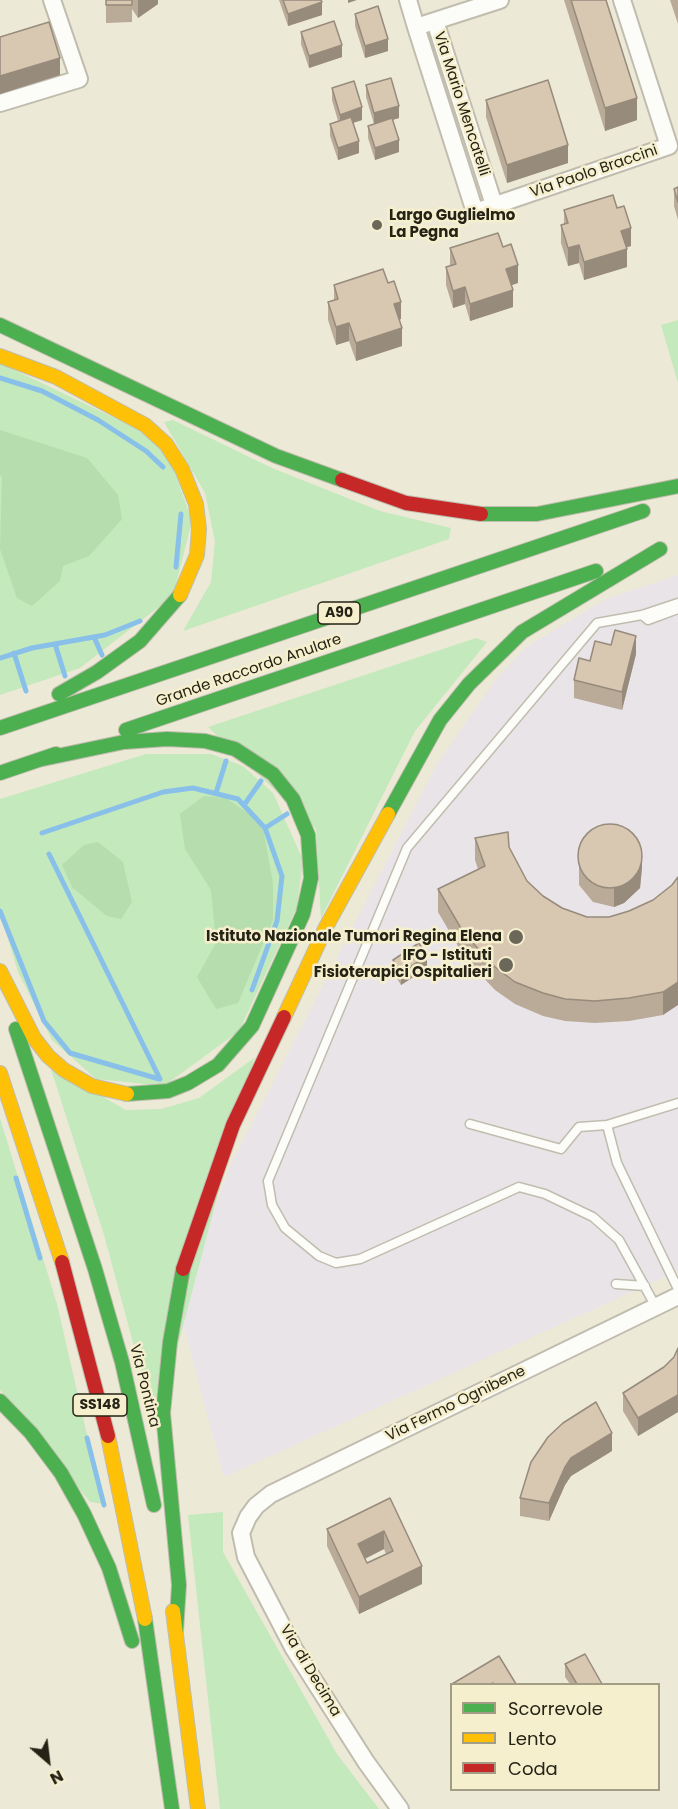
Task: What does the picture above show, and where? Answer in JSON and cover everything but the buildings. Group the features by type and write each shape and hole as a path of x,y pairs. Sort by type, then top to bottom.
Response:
{"highway":[{"path":"0,325 276,456 406,503 447,511 505,516 537,514 678,486"},
{"path":"0,356 56,377 144,425 166,444 183,469 196,504 199,529 195,562 188,582 156,626 140,641 97,672 0,728"},
{"name":"Grande Raccordo Anulare","path":"0,728 667,503"},
{"name":"Grande Raccordo Anulare","path":"0,772 678,543"},
{"path":"176,1631 179,1585 163,1413 170,1342 184,1262 233,1125 326,927 440,720 468,684 522,632 660,549"},
{"path":"0,971 34,1038 48,1056 64,1070 106,1092 137,1095 168,1091 209,1071 231,1053 247,1034 260,1012 303,914 311,878 308,835 293,799 273,774 235,749 205,741 167,739 124,742 38,760"},
{"name":"Via Pontina","path":"0,984 50,1125 122,1362 158,1524 176,1631 198,1809"},
{"name":"SS148","path":"0,1073 57,1242 113,1454 135,1553 172,1809"},
{"path":"0,1401 31,1433 61,1473 93,1531 116,1587 144,1694 164,1746"}],"street":[{"path":"0,103 79,79 52,0"},
{"name":"Via Mario Mencatelli","path":"408,0 475,212"},
{"path":"435,21 500,0"},
{"name":"Via Paolo Braccini","path":"475,212 669,146 622,0"},
{"name":"Via Mario Mencatelli","path":"416,27 435,21 494,205"},
{"name":"Via Fermo Ognibene","path":"244,1525 256,1506 271,1494 678,1296"},
{"name":"Via di Decima","path":"244,1525 241,1541 246,1557 294,1649 366,1762 400,1809"}],"lane":[{"path":"656,1307 619,1240 593,1217 545,1194 519,1187 360,1259 336,1263 319,1256 285,1227 272,1205 268,1181 407,848 597,623 642,615 678,603"},
{"path":"642,615 648,620 678,609"},
{"path":"470,1124 561,1149 579,1127 607,1125 678,1103"},
{"path":"607,1125 617,1163 678,1289"},
{"path":"616,1284 645,1286"}],"shaded area":[{"name":"IFO - Istituti Fisioterapici Ospitalieri","path":"678,575 678,1271 224,1477 182,1320 206,1233 230,1166 437,764 496,679 526,647 606,599"}],"green space":[{"path":"678,320 678,383 661,325"},
{"path":"0,363 144,432 170,459 192,521 173,596 80,668 0,695"},
{"path":"173,420 272,468 380,511 451,528 449,539 183,631 211,582 215,541 205,493 164,422"},
{"path":"0,430 87,458 118,495 122,519 89,556 63,566 60,581 32,606 17,598 0,549 2,478 0,474"},
{"path":"476,638 487,642 415,731 321,918 316,829 208,727"},
{"path":"146,754 211,754 243,766 273,793 303,860 297,907 239,1031 164,1086 96,1079 52,1040 18,972 0,913 0,799"},
{"path":"204,796 226,798 262,823 273,883 273,920 238,1003 216,1009 197,977 216,943 211,890 185,849 180,814"},
{"path":"98,842 123,862 132,902 121,919 107,916 72,887 62,865 84,845"},
{"path":"254,1058 156,1428 104,1235 50,1066 126,1110 161,1109 199,1098"},
{"path":"0,1118 57,1304 103,1504 90,1502 0,1390"},
{"path":"223,1512 223,1552 337,1754 379,1809 220,1809 188,1515"}],"waterway":[{"path":"0,378 42,391 98,420 146,451 163,467"},
{"path":"176,567 181,514"},
{"path":"0,658 32,648 105,635 140,621"},
{"path":"94,637 102,655"},
{"path":"55,644 65,676"},
{"path":"14,653 26,691"},
{"path":"216,793 226,761"},
{"path":"244,805 261,781"},
{"path":"42,833 163,792 193,788 238,799 265,828 282,876 277,921 252,990"},
{"path":"265,828 287,814"},
{"path":"49,854 160,1079"},
{"path":"0,911 44,1021 70,1053 159,1079"},
{"path":"16,1178 40,1258"},
{"path":"87,1438 104,1505"}],"traffic: fast":[{"path":"0,325 276,456 342,480"},
{"path":"481,514 537,514 678,486"},
{"path":"0,728 643,511"},
{"path":"388,814 440,720 469,684 522,632 660,549"},
{"path":"126,730 596,571"},
{"path":"59,694 97,672 140,641 180,595"},
{"path":"38,760 124,742 167,739 205,741 235,749 273,774 293,799 308,835 311,878 303,914 252,1026 218,1065 188,1083 168,1091 127,1094"},
{"path":"0,773 56,754"},
{"path":"16,1029 95,1269 122,1362 154,1505"},
{"path":"176,1631 179,1585 163,1413 170,1342 183,1269"},
{"path":"0,1401 31,1433 61,1473 84,1514 109,1568 132,1641"},
{"path":"145,1619 172,1809"}],"traffic: slow":[{"path":"0,356 56,377 145,425 166,444 182,469 196,504 199,529 197,555 180,595"},
{"path":"284,1017 326,927 388,814"},
{"path":"0,971 34,1038 48,1056 64,1070 92,1086 127,1094"},
{"path":"0,1073 62,1262"},
{"path":"108,1436 145,1619"},
{"path":"173,1611 198,1809"}],"traffic: jam":[{"path":"342,480 406,503 481,514"},
{"path":"183,1269 233,1125 284,1017"},
{"path":"62,1262 108,1436"}],"place":[{"name":"Largo Guglielmo La Pegna","path":"377,225"},
{"name":"Istituto Nazionale Tumori Regina Elena","path":"516,937"},
{"name":"IFO - Istituti Fisioterapici Ospitalieri","path":"506,965"}]}
